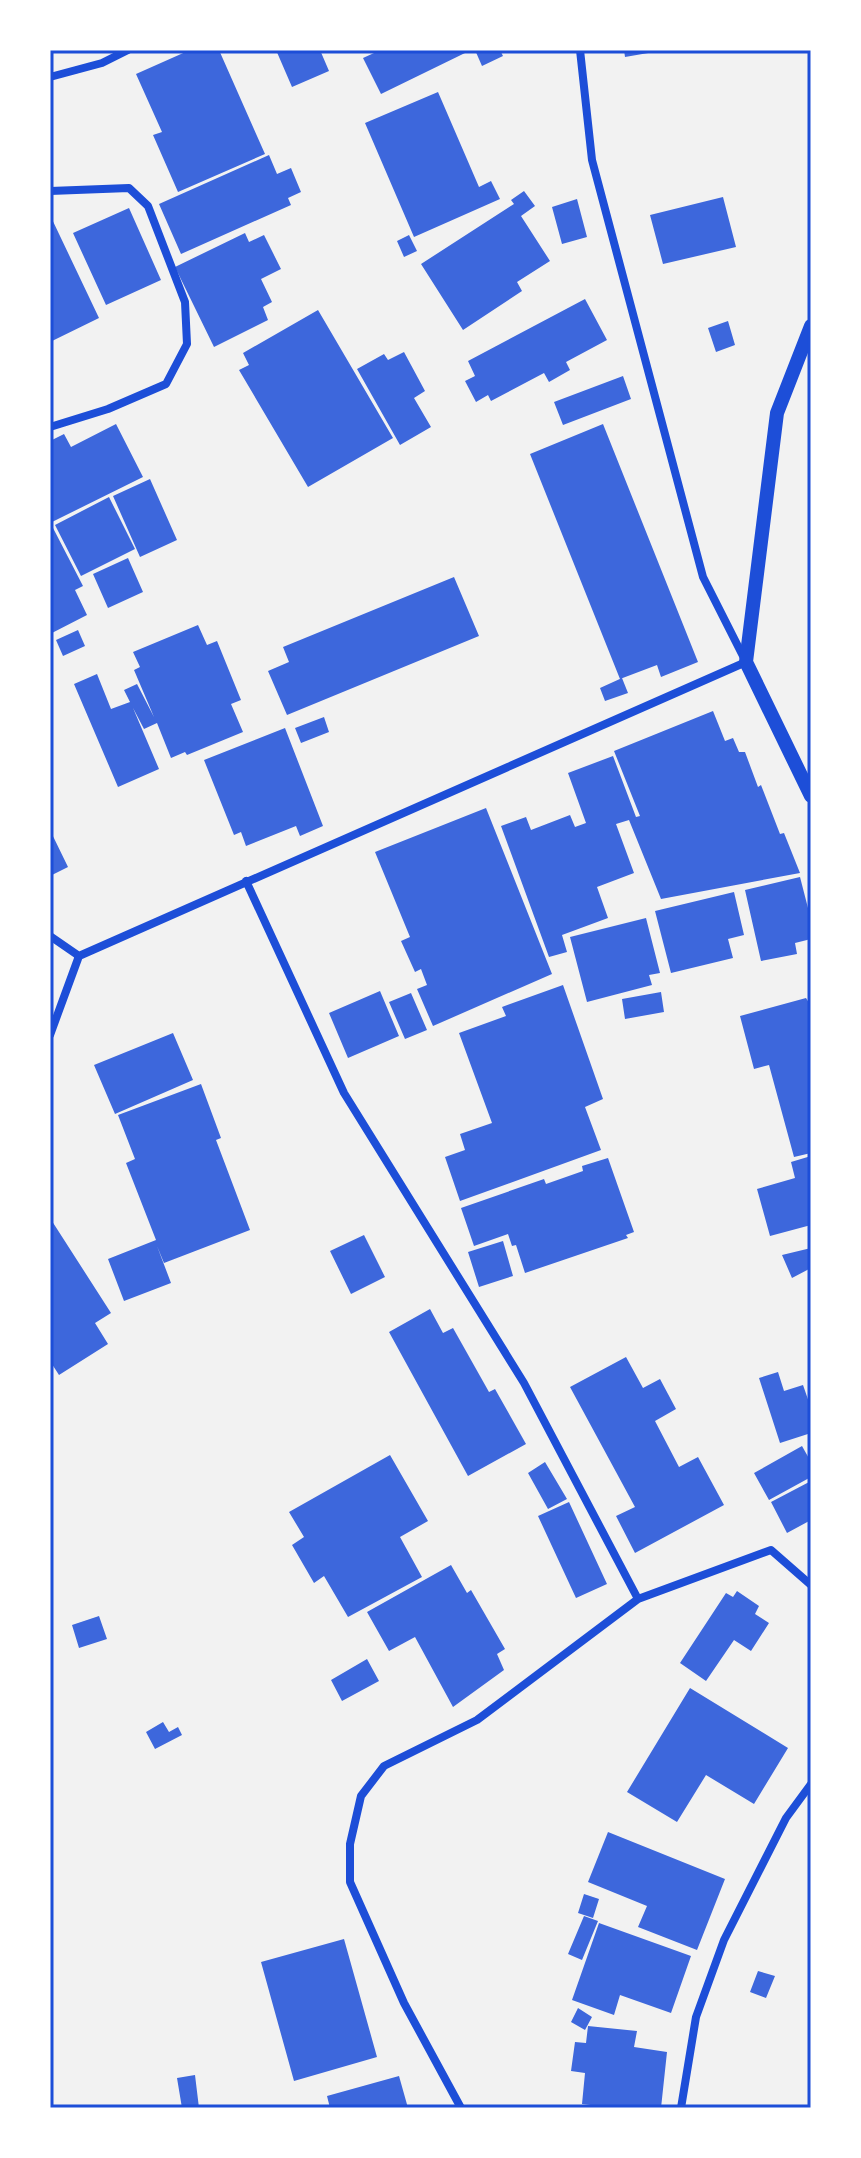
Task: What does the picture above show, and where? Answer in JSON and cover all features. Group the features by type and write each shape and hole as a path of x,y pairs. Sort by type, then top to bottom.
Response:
{"street":[{"path":"50,77 102,63 128,50"},
{"path":"580,50 592,160 703,577 811,796"},
{"path":"50,191 129,188 148,206 185,302 187,344 166,384 108,409 50,427"},
{"path":"746,662 777,413 811,326"},
{"path":"50,1035 79,956 746,662"},
{"path":"246,881 344,1093 524,1383 638,1599"},
{"path":"50,936 79,956"},
{"path":"461,2108 404,2003 350,1882 350,1844 361,1796 384,1766 477,1720 638,1599 771,1550 811,1585"},
{"path":"681,2108 696,2017 724,1940 786,1818 811,1784"}],"building":[{"path":"190,50 219,50 265,154 178,192 153,135 162,132 136,74"},
{"path":"276,50 320,50 329,71 292,87"},
{"path":"372,50 463,50 465,53 381,94 363,58 374,53"},
{"path":"475,50 500,50 503,56 482,66"},
{"path":"624,50 654,50 654,52 625,57"},
{"path":"438,92 479,187 491,181 500,199 414,237 365,123"},
{"path":"269,155 277,174 291,168 301,192 288,198 291,205 181,254 159,204"},
{"path":"524,191 535,206 521,216 550,261 517,282 522,291 463,330 421,264 514,204 511,200"},
{"path":"723,197 736,247 663,264 650,215"},
{"path":"577,199 587,237 562,244 552,207"},
{"path":"129,208 161,280 106,305 73,233"},
{"path":"50,215 99,318 50,342"},
{"path":"245,233 249,242 264,235 281,269 261,279 272,302 263,307 268,320 214,347 175,267"},
{"path":"409,235 417,251 404,257 397,241"},
{"path":"585,299 607,340 566,362 570,370 549,382 544,373 491,401 488,395 476,402 465,381 475,376 468,361"},
{"path":"318,310 393,438 308,487 239,370 249,365 243,353"},
{"path":"728,321 735,345 716,352 708,328"},
{"path":"404,352 425,391 414,398 431,427 400,445 357,369 384,354 388,360"},
{"path":"623,376 631,399 563,425 554,402"},
{"path":"116,424 143,477 50,523 50,441 64,434 71,447"},
{"path":"603,424 698,662 661,677 657,665 620,679 530,454"},
{"path":"150,479 177,540 140,557 113,496"},
{"path":"109,497 135,549 81,576 55,525"},
{"path":"50,527 83,586 75,590 87,615 50,634"},
{"path":"128,558 143,592 108,608 93,574"},
{"path":"454,577 479,636 287,715 268,671 289,662 283,647"},
{"path":"198,625 207,645 217,641 241,700 231,704 243,732 187,755 185,752 171,758 157,723 144,729 133,708 159,769 118,787 74,684 97,674 111,709 130,702 124,690 137,684 154,717 134,670 140,667 133,652"},
{"path":"78,630 85,646 63,656 56,640"},
{"path":"622,678 628,693 605,701 600,688"},
{"path":"713,711 725,741 733,738 739,752 745,752 758,787 761,785 780,834 784,833 800,873 661,899 629,820 616,824 634,873 597,887 608,918 562,935 567,952 549,957 501,826 526,817 531,830 570,815 575,827 586,823 568,773 613,756 636,817 640,816 614,751"},
{"path":"324,717 329,732 301,743 295,728"},
{"path":"285,728 323,826 300,836 296,826 246,846 241,832 234,835 204,760"},
{"path":"486,808 552,974 433,1026 417,989 427,985 421,969 415,972 401,941 410,937 375,852"},
{"path":"50,830 68,867 50,876"},
{"path":"800,877 808,908 811,908 811,939 795,943 797,954 761,961 745,890"},
{"path":"734,892 744,935 728,939 733,958 671,973 655,911"},
{"path":"646,918 660,973 649,975 652,985 587,1002 570,937"},
{"path":"563,985 603,1099 585,1107 601,1150 460,1201 445,1157 465,1150 460,1134 492,1123 459,1033 506,1016 502,1007"},
{"path":"380,991 399,1036 348,1058 329,1013"},
{"path":"661,992 664,1012 625,1019 622,999"},
{"path":"411,993 427,1030 405,1039 389,1002"},
{"path":"806,998 811,1006 811,1153 794,1157 769,1065 754,1069 740,1016"},
{"path":"173,1033 193,1080 115,1114 94,1065"},
{"path":"201,1084 221,1138 216,1140 250,1230 164,1263 157,1246 171,1283 124,1301 108,1259 156,1240 126,1163 135,1159 118,1115"},
{"path":"811,1156 811,1225 770,1236 757,1189 795,1178 791,1162"},
{"path":"608,1158 634,1232 626,1235 628,1238 525,1273 516,1245 512,1246 508,1234 474,1246 461,1208 544,1179 546,1184 583,1171 582,1166"},
{"path":"50,1218 111,1313 95,1323 108,1344 59,1375 50,1361"},
{"path":"364,1235 385,1277 351,1294 330,1251"},
{"path":"503,1241 513,1276 479,1287 468,1252"},
{"path":"811,1248 811,1268 792,1278 782,1255"},
{"path":"430,1309 443,1333 453,1328 489,1392 495,1389 526,1444 468,1476 389,1332"},
{"path":"626,1357 643,1388 660,1379 676,1409 655,1421 679,1467 698,1457 724,1505 635,1553 616,1516 635,1507 570,1387"},
{"path":"778,1372 784,1391 803,1385 811,1408 811,1433 780,1443 759,1378"},
{"path":"802,1446 811,1462 811,1477 769,1500 754,1473"},
{"path":"390,1455 428,1521 400,1537 422,1577 348,1617 324,1576 314,1583 292,1545 304,1537 289,1512"},
{"path":"545,1462 567,1499 548,1509 528,1473"},
{"path":"811,1481 811,1520 787,1533 771,1502"},
{"path":"569,1502 607,1584 576,1598 538,1516"},
{"path":"451,1565 467,1593 471,1590 505,1649 497,1654 504,1670 453,1707 415,1637 389,1651 367,1612"},
{"path":"737,1591 759,1606 755,1614 769,1623 751,1651 734,1640 706,1681 680,1663 726,1593 733,1597"},
{"path":"99,1616 107,1639 79,1648 72,1625"},
{"path":"367,1659 379,1681 342,1701 331,1680"},
{"path":"690,1688 788,1748 754,1804 706,1775 677,1822 627,1792"},
{"path":"163,1722 169,1732 178,1727 182,1735 155,1749 146,1732"},
{"path":"608,1832 725,1879 697,1950 638,1927 647,1906 588,1882"},
{"path":"584,1894 599,1899 593,1918 578,1913"},
{"path":"584,1916 598,1921 582,1960 568,1954"},
{"path":"599,1923 691,1956 671,2013 620,1995 614,2015 572,2000"},
{"path":"344,1939 377,2057 294,2081 261,1962"},
{"path":"758,1971 775,1976 766,1998 750,1992"},
{"path":"578,2008 592,2017 585,2030 571,2022"},
{"path":"588,2026 637,2031 634,2047 667,2052 661,2108 582,2104 585,2073 571,2071 575,2042 586,2043"},
{"path":"195,2075 199,2108 182,2108 177,2078"},
{"path":"399,2076 408,2108 330,2108 327,2096"}]}
